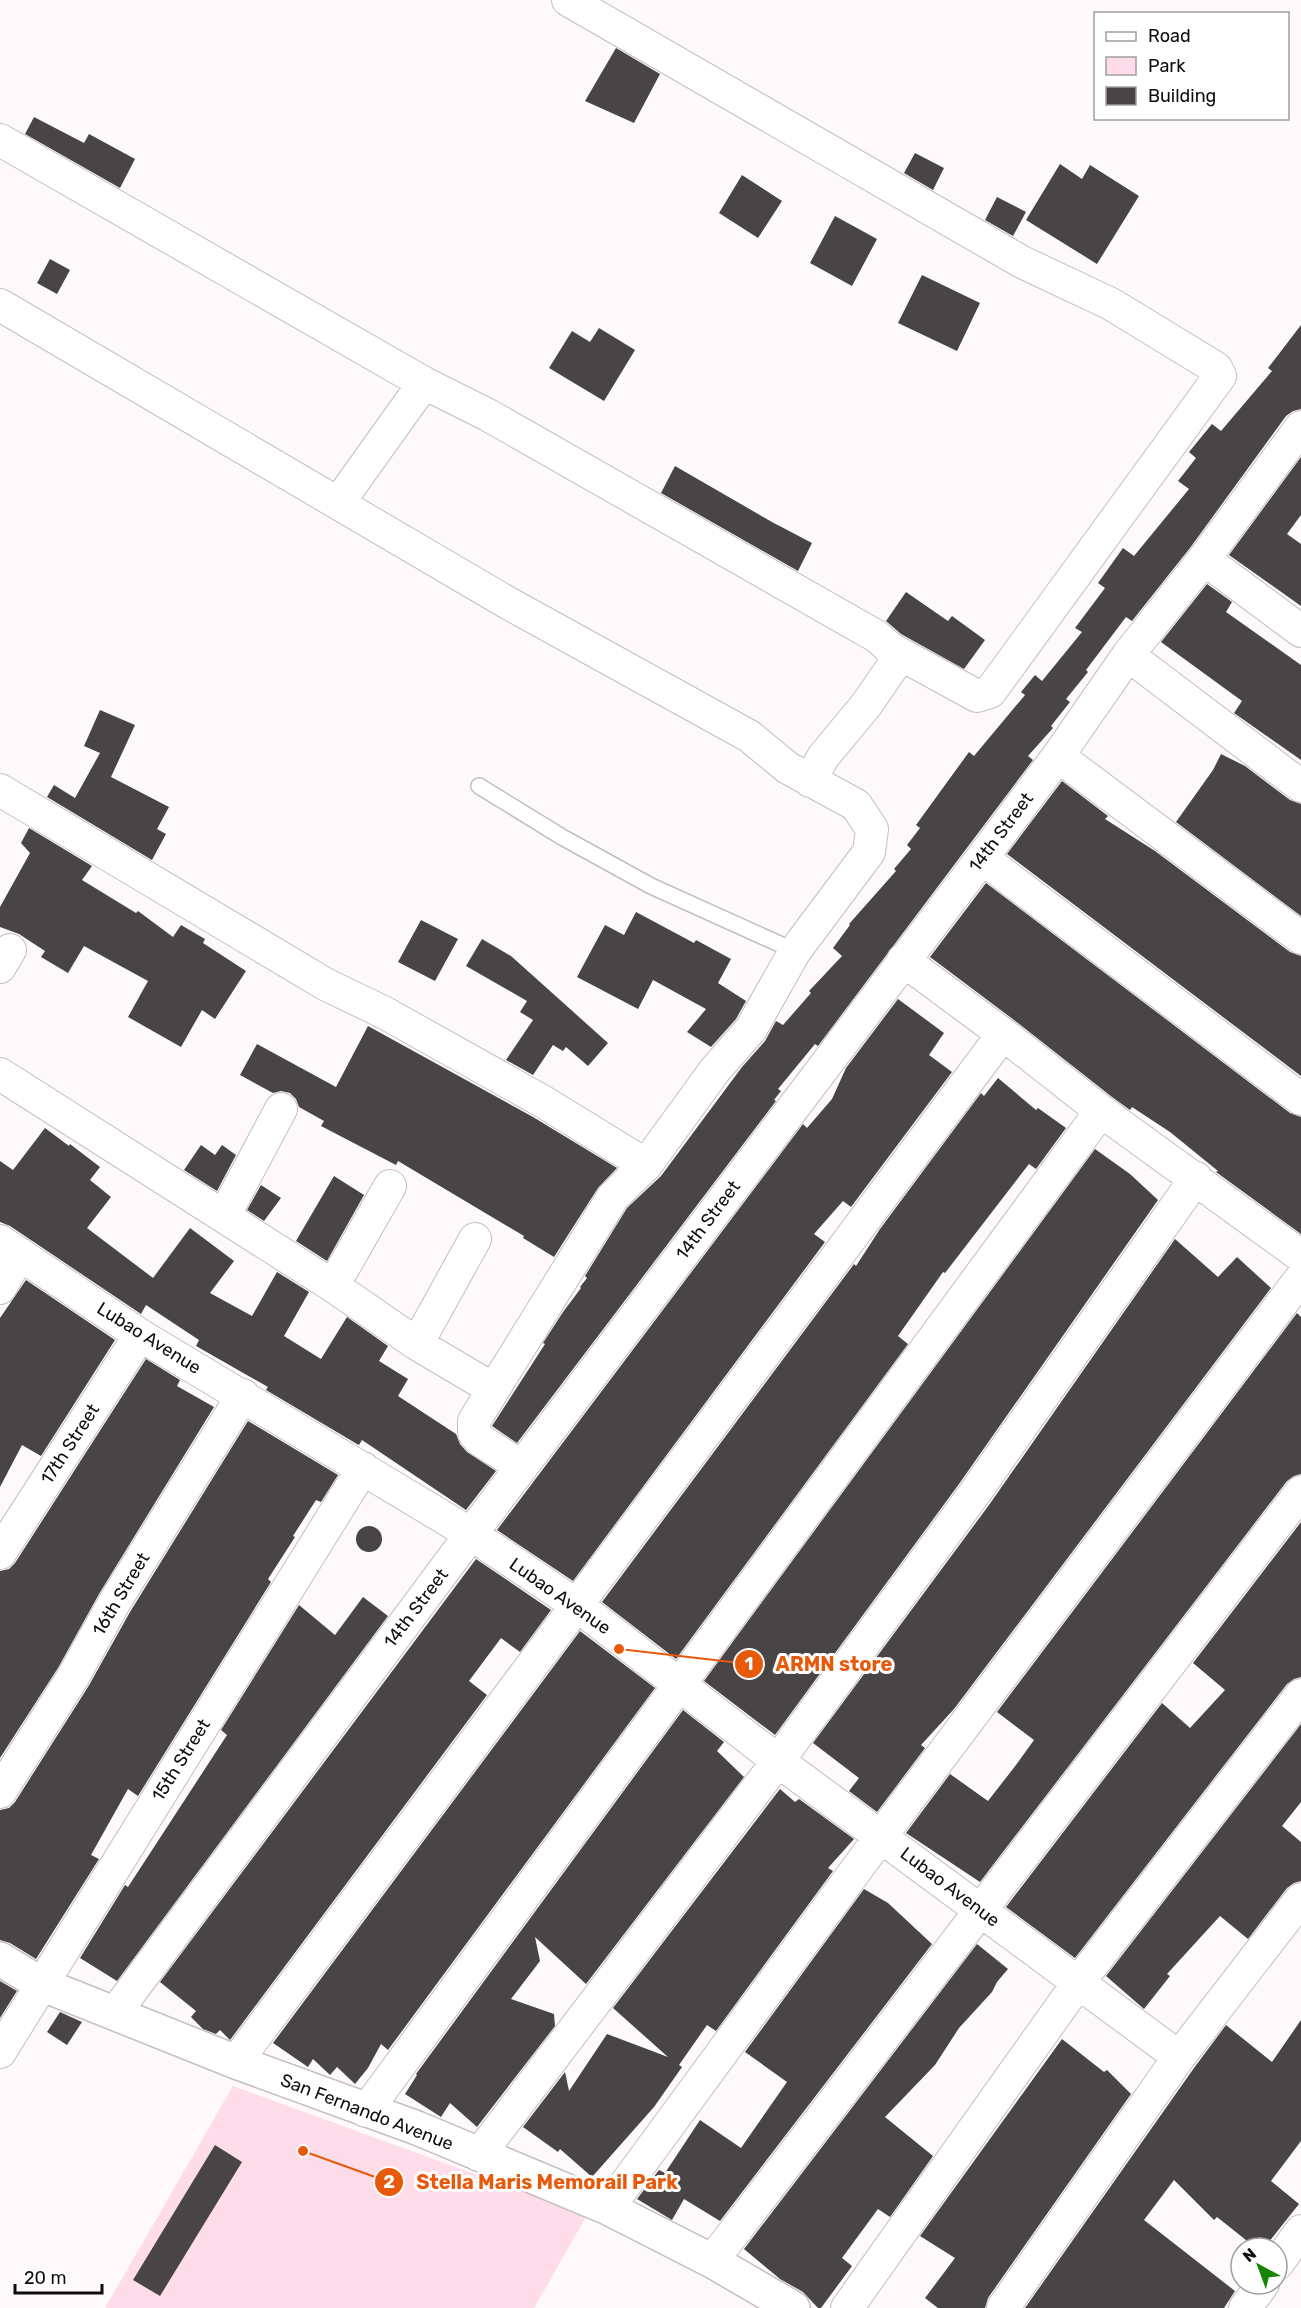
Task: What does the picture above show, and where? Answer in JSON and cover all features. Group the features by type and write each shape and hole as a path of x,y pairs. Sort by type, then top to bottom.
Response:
{"main road":[{"name":"San Fernando Avenue","path":"0,1959 41,1984 236,2062 417,2128 608,2208 712,2261 793,2308"}],"street":[{"path":"0,140 424,383 488,415 876,636 891,649 977,696 990,692 1220,376 1216,368 1111,304 1022,262 568,0"},
{"path":"0,305 508,603 749,736 788,768 856,805 872,829 869,852 795,951 751,1029 714,1070 646,1165 613,1197 474,1421 474,1432 480,1440 522,1467"},
{"path":"339,502 424,383"},
{"name":"14th Street","path":"116,2013 471,1534 982,858 1058,756 1128,655 1295,447"},
{"path":"1204,559 1301,631"},
{"path":"810,781 824,757 867,704 896,663 891,649"},
{"path":"1128,655 1301,786"},
{"path":"1058,756 1301,938"},
{"path":"0,790 325,984 385,1013 531,1095 646,1165"},
{"path":"982,858 1301,1099"},
{"path":"903,960 1101,1111 1301,1256"},
{"path":"236,2062 1003,1034"},
{"path":"0,1074 333,1286 417,1344 493,1389"},
{"path":"224,1216 282,1109"},
{"path":"366,2111 1101,1111"},
{"path":"479,2155 778,1761 974,1494 1196,1178"},
{"path":"333,1286 390,1186"},
{"path":"417,1344 476,1239"},
{"path":"0,1288 10,1248"},
{"name":"Lubao Avenue","path":"10,1248 140,1335 471,1534 578,1606 778,1761 1179,2057"},
{"path":"608,2208 881,1836 1301,1278"},
{"name":"17th Street","path":"0,1553 140,1335"},
{"name":"16th Street","path":"0,1792 73,1677 114,1603 243,1395"},
{"name":"15th Street","path":"0,2052 363,1468"},
{"path":"712,2261 1301,1492"},
{"path":"847,2308 1078,1983 1301,1695"},
{"path":"1003,2308 1179,2057 1301,1899"},
{"path":"1289,2248 1301,2231"}],"lane":[{"path":"479,786 562,837 651,886 795,951"}],"green space":[{"path":"233,2086 587,2215 534,2308 105,2308"}],"building":[{"path":"616,48 660,74 634,123 585,101"},
{"path":"34,117 84,143 89,134 135,159 120,188 25,134"},
{"path":"915,153 944,168 933,190 904,173"},
{"path":"1060,164 1082,179 1090,165 1139,196 1097,264 1026,220"},
{"path":"742,175 782,201 758,238 719,213"},
{"path":"997,197 1026,212 1013,236 985,220"},
{"path":"835,216 877,239 852,286 810,263"},
{"path":"50,259 70,270 57,294 37,283"},
{"path":"922,275 980,303 957,351 898,323"},
{"path":"1301,325 1301,409 1286,416 1190,548 1132,621 1126,617 1086,670 1088,672 1066,699 1070,702 1051,726 1053,728 1028,756 1033,760 818,1046 815,1044 778,1089 781,1091 774,1100 776,1101 517,1443 492,1426 545,1344 543,1343 581,1288 587,1278 585,1276 627,1208 661,1176 742,1067 765,1041 776,1021 783,1025 811,993 809,991 842,956 833,948 849,924 896,871 894,869 911,849 907,845 920,828 916,825 969,752 974,756 1025,695 1021,692 1035,675 1042,681 1082,632 1075,628 1105,588 1098,583 1123,548 1134,556 1189,489 1178,481 1196,458 1189,452 1212,424 1221,431 1272,371 1268,368"},
{"path":"599,328 635,350 604,401 549,368 572,331 590,342"},
{"path":"1301,457 1301,515 1287,534 1301,544 1301,606 1229,555"},
{"path":"675,466 812,543 798,571 661,493"},
{"path":"1207,584 1232,602 1226,612 1301,665 1301,760 1234,713 1242,701 1161,642"},
{"path":"906,592 948,621 952,616 985,640 964,669 901,634 886,621"},
{"path":"100,710 135,725 111,777 169,807 157,829 166,834 152,860 47,797 54,785 75,798 100,753 84,746"},
{"path":"1221,754 1245,766 1290,800 1301,804 1301,916 1176,822 1213,770"},
{"path":"1062,781 1108,816 1105,819 1155,851 1290,952 1301,956 1301,1076 1007,854"},
{"path":"29,828 92,866 82,880 136,913 138,911 173,937 181,925 205,939 203,943 246,971 215,1019 202,1010 181,1047 128,1017 148,981 84,946 68,973 41,957 45,951 19,934 0,927 0,907 30,853 21,843"},
{"path":"986,883 1290,1113 1301,1117 1301,1234 1216,1172 1218,1171 1170,1132 1132,1107 1130,1110 1112,1097 930,957"},
{"path":"636,912 694,943 696,940 731,959 718,983 746,1001 736,1019 711,1047 687,1032 706,1009 653,980 638,1009 577,977 605,925 624,935"},
{"path":"421,920 458,939 435,981 398,962"},
{"path":"482,939 511,956 608,1043 588,1066 566,1047 563,1051 553,1045 533,1075 506,1060 533,1020 520,1012 527,1001 466,966"},
{"path":"898,999 944,1033 929,1055 952,1072 851,1207 843,1201 814,1234 825,1242 573,1581 497,1530 803,1124 807,1128 832,1099 846,1068"},
{"path":"368,1026 533,1117 617,1168 598,1188 554,1257 523,1238 524,1236 398,1161 396,1165 321,1126 324,1121 299,1107 296,1099 290,1093 281,1091 273,1093 240,1075 257,1044 336,1087"},
{"path":"998,1078 1036,1110 1038,1108 1066,1128 1036,1169 1029,1164 945,1273 943,1272 898,1336 908,1344 676,1659 602,1602 854,1264 856,1266 880,1229 981,1093 984,1096"},
{"path":"45,1128 100,1167 90,1180 111,1197 87,1228 153,1278 190,1228 234,1261 210,1293 252,1316 277,1272 309,1292 284,1336 321,1359 347,1317 388,1346 379,1361 408,1379 398,1396 456,1434 460,1444 467,1452 496,1471 466,1510 362,1440 359,1445 357,1444 266,1390 268,1387 196,1346 199,1340 146,1305 141,1314 10,1226 0,1222 0,1161 13,1170"},
{"path":"201,1145 215,1155 222,1145 236,1155 217,1191 184,1170"},
{"path":"1095,1149 1130,1174 1158,1200 959,1484 775,1735 704,1681"},
{"path":"334,1176 364,1195 327,1261 296,1241"},
{"path":"261,1185 281,1198 264,1221 247,1210"},
{"path":"1175,1239 1218,1277 1237,1257 1271,1288 954,1709 921,1745 925,1748 877,1812 849,1791 859,1778 813,1743 989,1505"},
{"path":"26,1280 115,1340 41,1456 22,1445 0,1487 0,1318"},
{"path":"1297,1313 1301,1317 1301,1474 1287,1481 980,1882 906,1833 950,1774 988,1801 1016,1765 1034,1740 997,1712"},
{"path":"146,1359 180,1380 177,1386 214,1407 99,1594 58,1668 0,1758 0,1571 9,1569 15,1563"},
{"path":"248,1421 338,1475 321,1502 316,1500 293,1536 295,1537 268,1579 271,1582 138,1796 128,1789 91,1855 99,1859 36,1959 10,1943 0,1940 0,1810 9,1808 15,1802 88,1687 130,1612"},
{"path":"1301,1522 1301,1677 1287,1684 1075,1958 1006,1907 1162,1703 1190,1728 1225,1690 1193,1663"},
{"path":"369,1526 378,1530 382,1539 378,1548 369,1552 360,1548 356,1539 360,1530"},
{"path":"476,1559 551,1610 520,1652 501,1638 469,1681 487,1695 230,2040 220,2030 216,2034 203,2029 191,2017 196,2011 160,1982"},
{"path":"363,1597 388,1616 117,1981 80,1958 125,1885 128,1887 227,1735 221,1730 299,1605 335,1635"},
{"path":"580,1631 655,1688 388,2050 381,2044 368,2068 355,2084 337,2067 330,2075 313,2059 308,2067 273,2043"},
{"path":"683,1710 724,1742 717,1751 744,1777 586,1984 535,1937 540,1961 511,1999 554,2014 555,2026 477,2127 450,2103 441,2117 405,2094 416,2074"},
{"path":"1301,1724 1301,1802 1282,1826 1301,1842 1301,1881 1287,1888 1248,1939 1220,1916 1167,1974 1170,1976 1144,2009 1106,1976"},
{"path":"780,1789 795,1802 799,1799 854,1839 828,1868 833,1871 716,2031 707,2025 679,2065 682,2067 654,2107 592,2177 560,2149 558,2152 523,2127 565,2072 569,2091 607,2034 668,2057 613,2008"},
{"path":"864,1889 888,1903 932,1944 720,2221 684,2199 672,2220 637,2199 659,2170 665,2173 700,2120 741,2148 787,2082 745,2052"},
{"path":"977,1944 1008,1969 992,1992 959,2028 935,2065 885,2117 933,2156 890,2217 878,2209 842,2258 852,2266 821,2308 818,2308 803,2292 780,2279 744,2249"},
{"path":"0,1981 17,1991 0,2018"},
{"path":"60,2012 82,2022 67,2045 47,2032"},
{"path":"1301,2020 1301,2141 1271,2181 1299,2204 1274,2236 1241,2236 1217,2217 1214,2220 1174,2180 1144,2220 1229,2286 1229,2296 1232,2296 1224,2308 1025,2308 1226,2025 1272,2062"},
{"path":"1062,2039 1104,2072 1107,2070 1131,2094 988,2298 985,2308 938,2308 925,2298 955,2258 920,2236"},
{"path":"215,2145 242,2162 160,2296 133,2280"}],"place":[{"name":"ARMN store","path":"619,1649"},
{"name":"Stella Maris Memorail Park","path":"303,2151"}]}
